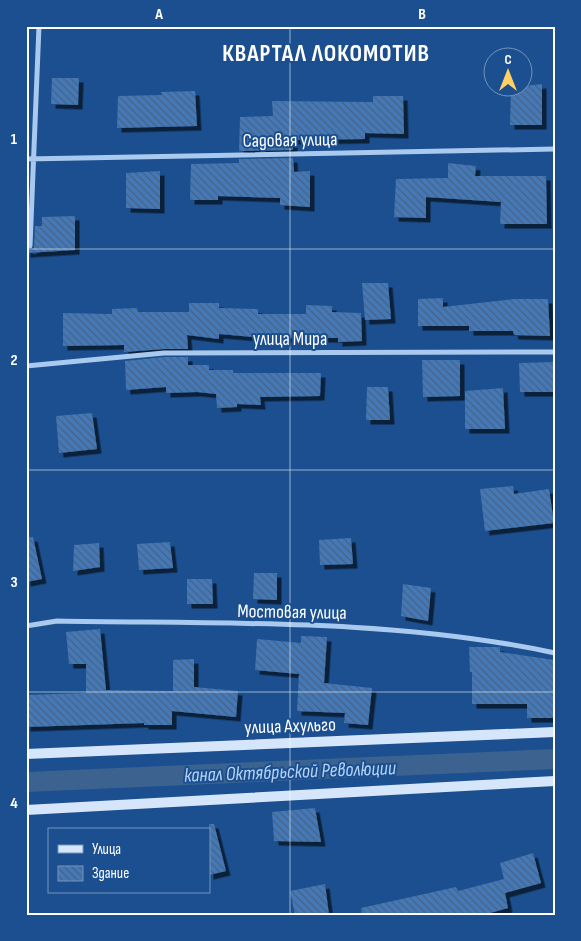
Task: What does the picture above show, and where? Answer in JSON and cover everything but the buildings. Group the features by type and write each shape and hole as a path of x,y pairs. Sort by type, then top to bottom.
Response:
{"main road":[{"name":"улица Ахульго","path":"26,754 555,732"},
{"path":"26,810 555,781"}],"street":[{"path":"30,246 39,26"},
{"name":"Садовая улица","path":"26,159 555,149"},
{"name":"улица Мира","path":"26,366 164,353 555,352"},
{"name":"Мостовая улица","path":"26,626 57,621 340,626 504,642 555,653"}],"waterway":[{"name":"канал Октябрьской Революции","path":"26,782 555,759"}],"district":[{"name":"КВАРТАЛ ЛОКОМОТИВ","path":"326,53"}]}
